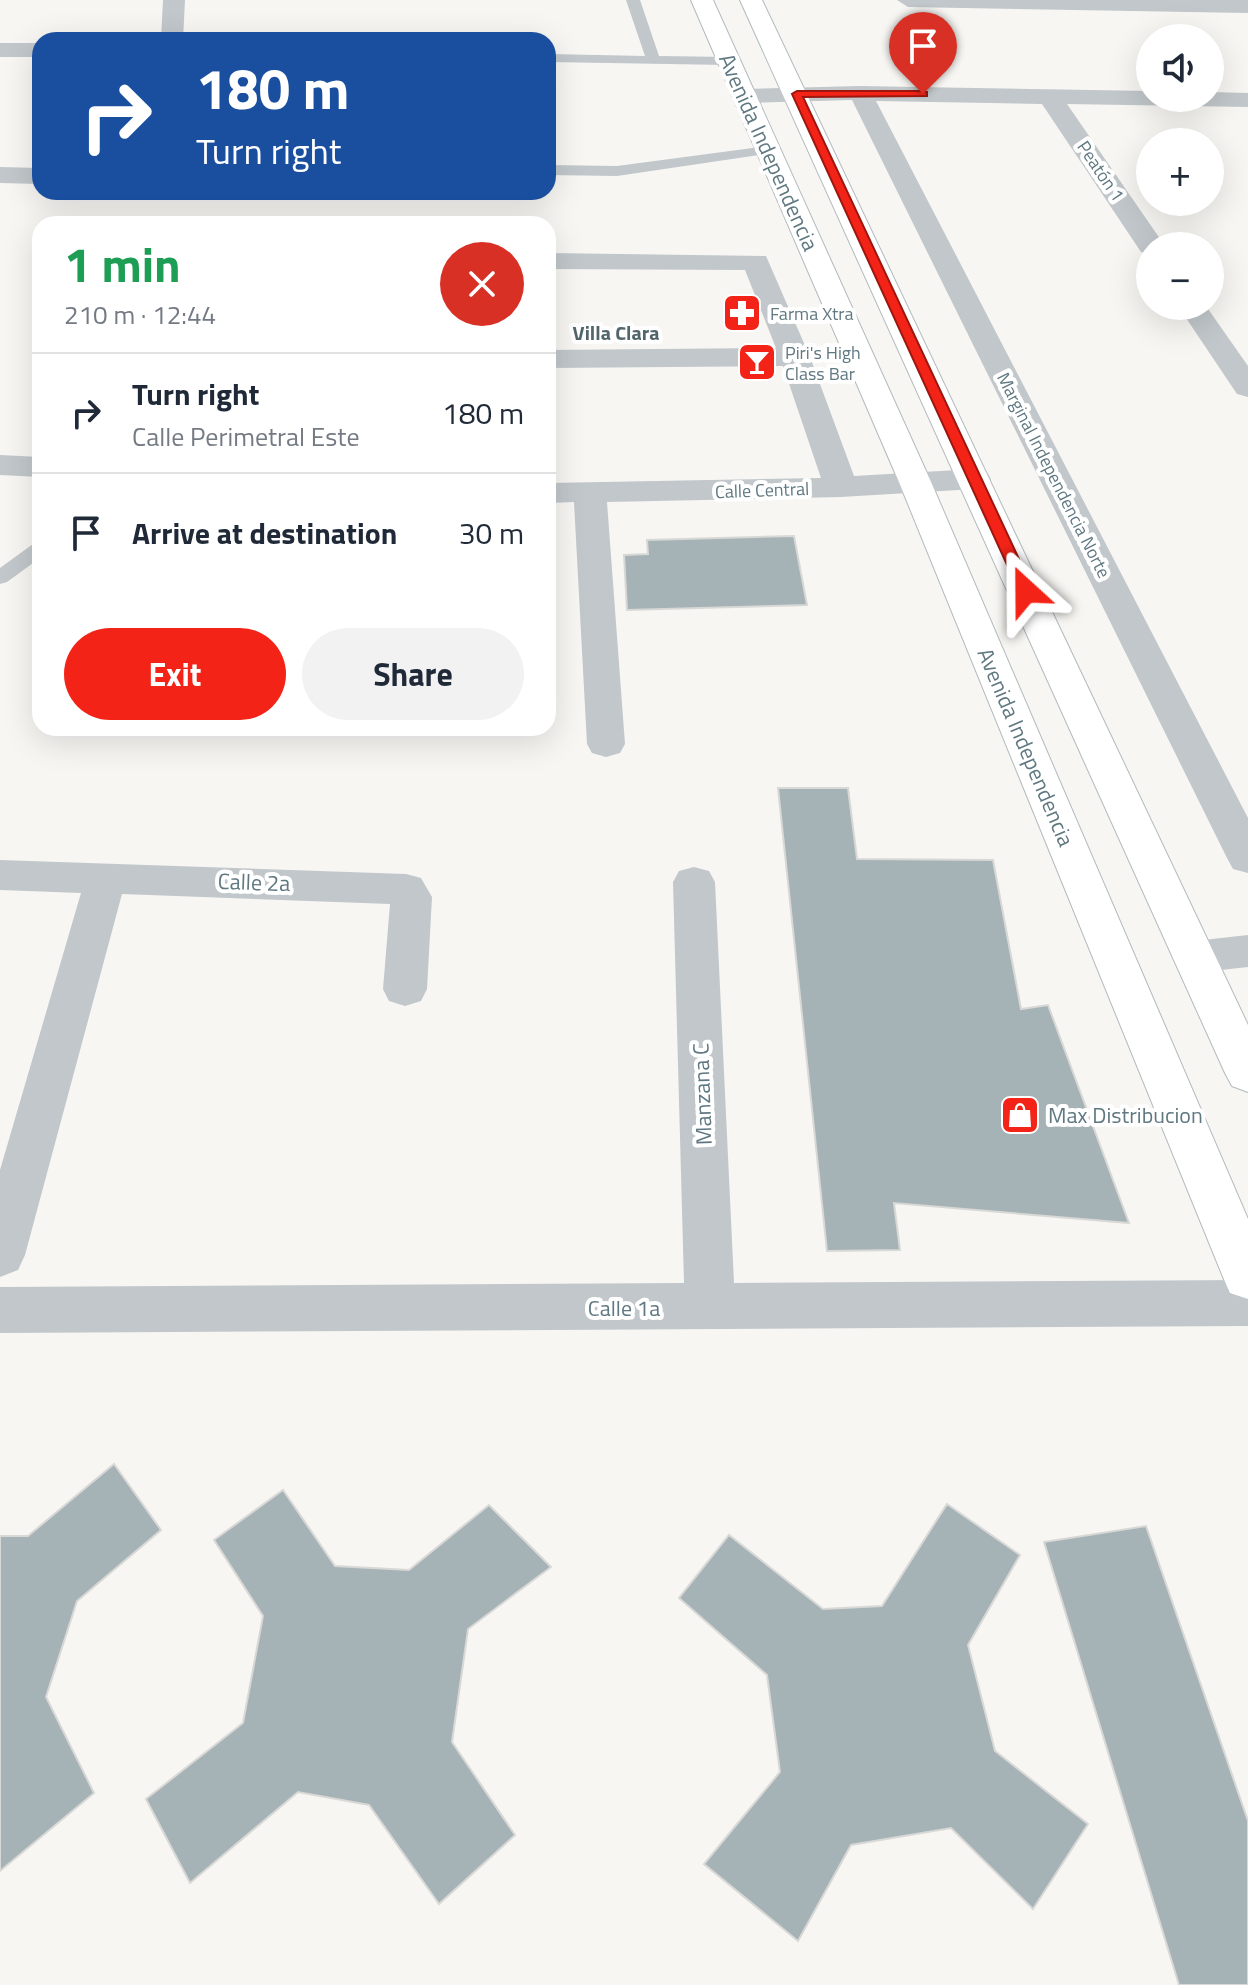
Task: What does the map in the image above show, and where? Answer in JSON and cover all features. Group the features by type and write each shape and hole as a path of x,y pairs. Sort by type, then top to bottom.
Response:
{"main road":[{"name":"Avenida Independencia","path":"702,0 915,482 1248,1277"},
{"path":"751,0 1248,1073"}],"street":[{"path":"172,32 174,0"},
{"path":"908,0 1248,6"},
{"path":"0,50 32,50"},
{"path":"743,96 860,93 1218,99 1243,111"},
{"name":"Marginal Independencia Norte","path":"860,93 1248,858"},
{"name":"Peatón 1","path":"1050,97 1142,232"},
{"path":"0,175 32,176"},
{"path":"556,261 756,262 795,357 841,487"},
{"path":"1202,320 1248,388"},
{"path":"556,359 795,357"},
{"path":"0,465 32,467"},
{"name":"Calle Central","path":"556,493 841,487 975,479"},
{"path":"590,495 606,744"},
{"name":"Calle 2a","path":"0,875 406,889 411,897 405,989"},
{"path":"0,1255 106,878"},
{"name":"Manzana C","path":"694,882 710,1307"},
{"path":"1194,957 1248,951"},
{"name":"Calle 1a","path":"0,1310 1248,1303"}],"lane":[{"path":"633,0 653,60"},
{"path":"556,58 728,61"},
{"path":"556,170 617,171 767,150"},
{"path":"0,578 32,554"}],"building":[{"path":"794,536 807,605 627,610 624,555 648,554 647,540"},
{"path":"778,788 848,788 857,859 993,860 1021,1009 1048,1005 1129,1223 894,1203 900,1250 827,1251"},
{"path":"114,1464 161,1530 77,1601 46,1697 94,1793 0,1871 0,1536 28,1536"},
{"path":"283,1490 335,1566 409,1570 489,1505 551,1567 468,1629 452,1742 515,1835 439,1904 369,1805 298,1792 190,1883 146,1799 243,1723 263,1616 214,1540"},
{"path":"947,1504 1020,1555 968,1645 995,1751 1088,1824 1033,1909 951,1828 851,1845 798,1941 704,1864 780,1772 767,1675 679,1598 729,1535 823,1609 882,1606"},
{"path":"1146,1526 1248,1821 1248,1985 1179,1985 1044,1542"}],"place":[{"name":"Farma Xtra","path":"742,313"},
{"name":"Piri's High Class Bar","path":"757,362"},
{"name":"Max Distribucion","path":"1020,1115"}],"district":[{"name":"Villa Clara","path":"616,332"}],"route":[{"path":"923,94 797,94 1026,591"}]}
